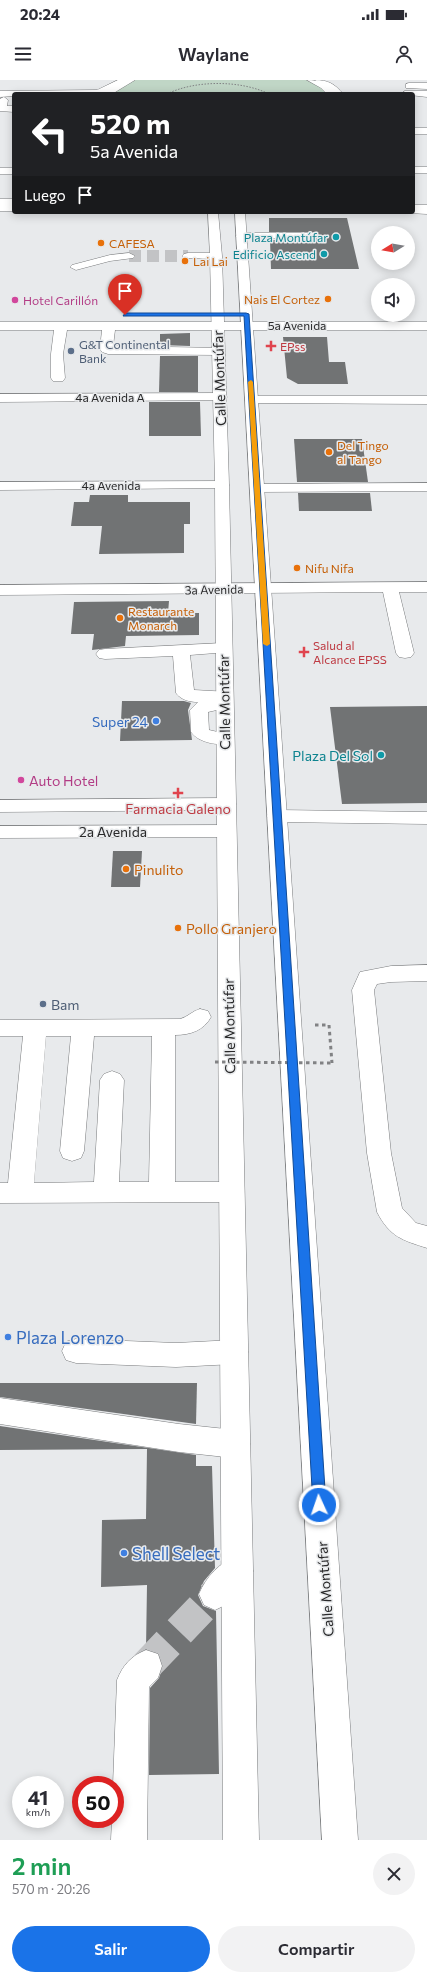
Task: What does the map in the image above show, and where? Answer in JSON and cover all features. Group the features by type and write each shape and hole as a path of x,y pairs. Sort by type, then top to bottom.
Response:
{"main road":[{"path":"99,92 125,80"},
{"path":"110,92 131,80"},
{"path":"311,80 324,86 330,92"},
{"path":"319,80 331,86 337,92"},
{"path":"410,92 427,86"},
{"path":"415,93 427,95"},
{"path":"415,94 427,99"},
{"path":"1,101 12,98"},
{"path":"1,101 12,100"},
{"path":"1,101 12,100"},
{"path":"1,101 4,109 12,109"},
{"path":"415,131 427,131"},
{"path":"0,162 12,162"},
{"path":"415,170 427,170"},
{"path":"0,172 12,171"},
{"path":"0,202 12,202"},
{"path":"0,210 12,210"},
{"path":"415,211 427,211"},
{"name":"Calle Montúfar","path":"213,214 216,256 222,485 224,740 241,1840"},
{"name":"Calle Montúfar","path":"240,214 340,1840"},
{"path":"241,236 314,236"},
{"path":"76,267 110,258 129,256"},
{"path":"188,256 216,256"},
{"name":"5a Avenida","path":"247,320 371,314"},
{"path":"415,314 427,314"},
{"name":"5a Avenida","path":"0,315 247,320 427,326"},
{"name":"5a Avenida","path":"0,326 61,326 108,329 218,320"},
{"path":"58,378 57,354 61,326"},
{"path":"196,350 196,334 193,333 108,329 106,349 108,350 196,350 218,350"},
{"name":"4a Avenida A","path":"0,398 220,397"},
{"path":"252,400 427,400"},
{"name":"4a Avenida","path":"0,486 222,485"},
{"path":"257,488 427,487"},
{"path":"390,588 405,652"},
{"name":"3a Avenida","path":"0,590 427,588"},
{"path":"105,654 223,648"},
{"path":"181,649 185,693 193,697 224,700"},
{"path":"224,700 205,706 199,710 200,732 205,736 224,740"},
{"name":"2a Avenida","path":"0,806 226,804"},
{"path":"278,816 427,818"},
{"name":"2a Avenida","path":"0,832 226,831"},
{"path":"427,973 391,974 368,978 363,990 379,1153 390,1212 407,1231 427,1237"},
{"path":"0,1028 164,1028 193,1024 200,1017"},
{"path":"35,1028 10,1193 231,1192"},
{"path":"162,1193 164,1028"},
{"path":"72,1151 82,1029"},
{"path":"106,1193 112,1080"},
{"path":"76,1351 176,1355 234,1352"},
{"path":"0,1411 179,1438 235,1444"},
{"path":"215,1594 237,1570"},
{"path":"129,1840 133,1680 146,1666"}],"path":[{"path":"170,92 186,86 214,83 253,86 265,92"},
{"path":"215,1062 332,1063 329,1025"}],"green space":[{"path":"135,80 307,80 323,88 326,92 116,92 119,88"}],"building":[{"path":"269,218 347,218 359,269 271,269 270,240 314,240 320,235 314,232 269,232"},
{"path":"190,333 190,346 160,345 160,334"},
{"path":"283,337 327,337 329,362 345,362 348,384 298,384 287,378"},
{"path":"160,356 198,356 198,392 159,392"},
{"path":"149,402 200,402 201,436 149,436"},
{"name":"Del Tingo al Tango","path":"294,439 362,439 368,482 297,482"},
{"path":"298,493 370,493 372,511 299,511"},
{"path":"90,495 128,495 128,502 190,502 190,524 184,524 184,553 99,554 102,526 71,526 74,502 89,502"},
{"path":"169,601 168,613 199,613 199,635 126,636 125,646 92,650 94,634 71,634 74,602"},
{"name":"Super 24","path":"122,701 184,701 191,703 188,710 192,740 120,741"},
{"name":"Plaza Del Sol","path":"427,706 427,803 342,804 330,707"},
{"name":"Pinulito","path":"113,851 142,851 140,887 111,887"},
{"path":"0,1383 197,1383 196,1424 0,1397"},
{"path":"0,1426 196,1455 196,1466 212,1466 215,1568 204,1581 198,1595 203,1606 216,1611 219,1774 149,1775 150,1688 159,1678 163,1666 158,1653 146,1649 147,1585 101,1587 102,1520 146,1519 147,1449 0,1450"}],"tunnel":[{"path":"129,256 188,256"},
{"path":"146,1666 215,1594"}],"slow traffic":[{"path":"251,382 267,644"}],"place":[{"name":"Plaza Montúfar","path":"336,237"},
{"name":"CAFESA","path":"101,243"},
{"name":"Edificio Ascend","path":"324,254"},
{"name":"Lai Lai","path":"185,261"},
{"name":"Nais El Cortez","path":"328,299"},
{"name":"Hotel Carillón","path":"15,300"},
{"name":"EPss","path":"271,346"},
{"name":"G&T Continental Bank","path":"71,351"},
{"name":"Del Tingo al Tango","path":"329,452"},
{"name":"Nifu Nifa","path":"297,568"},
{"name":"Restaurante Monarch","path":"120,618"},
{"name":"Salud al Alcance EPSS","path":"304,652"},
{"name":"Super 24","path":"156,721"},
{"name":"Plaza Del Sol","path":"381,755"},
{"name":"Auto Hotel","path":"21,780"},
{"name":"Farmacia Galeno","path":"178,793"},
{"name":"Pinulito","path":"126,869"},
{"name":"Pollo Granjero","path":"178,928"},
{"name":"Bam","path":"43,1004"},
{"name":"Plaza Lorenzo","path":"8,1337"},
{"name":"Shell Select","path":"124,1553"}],"route":[{"path":"125,315 246,314 319,1505"}]}
